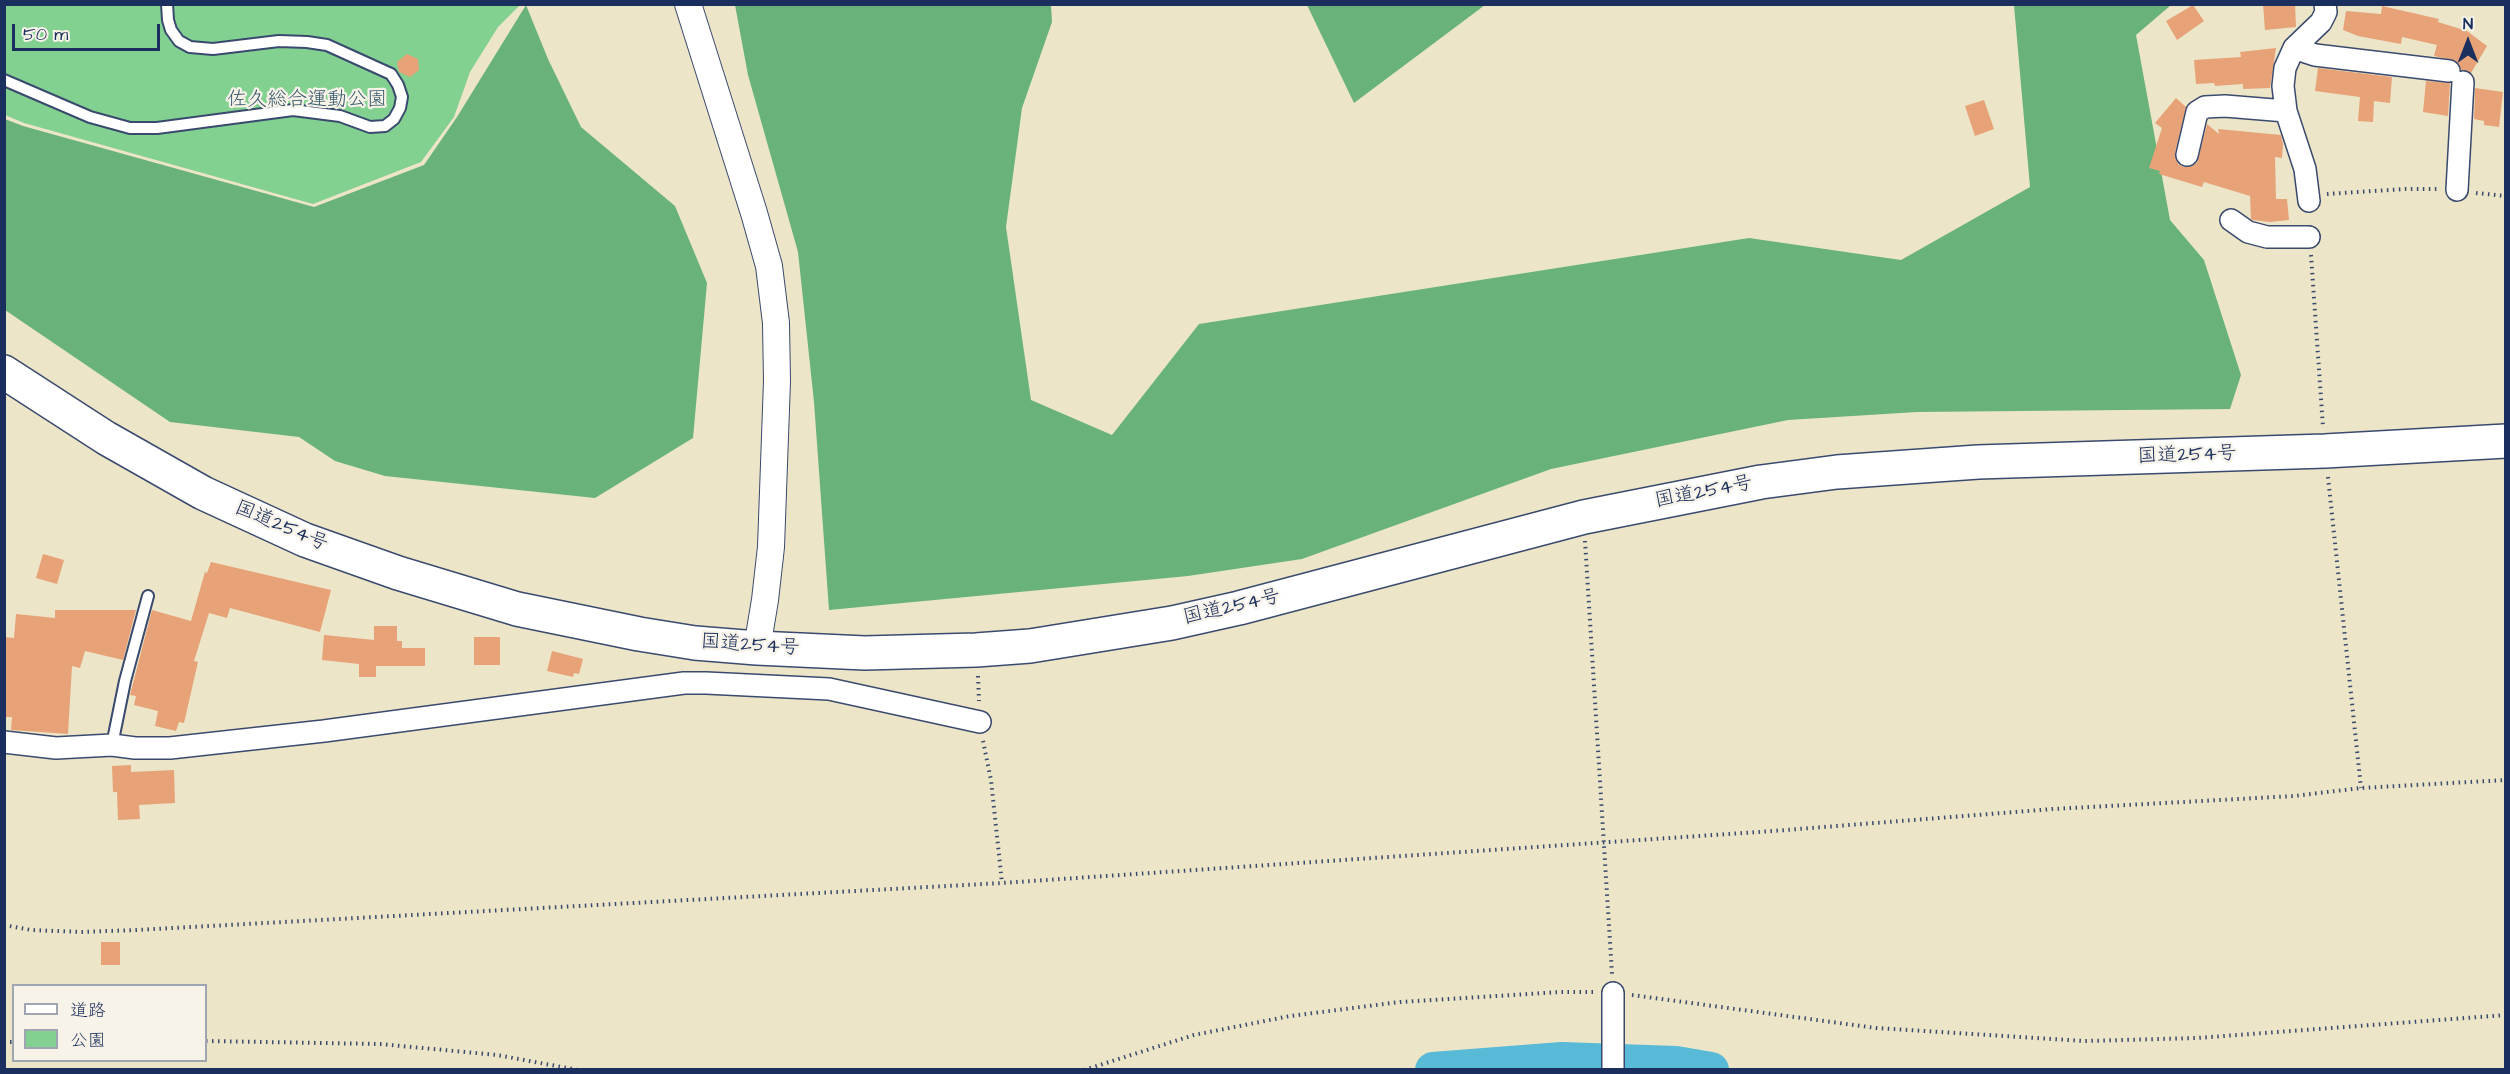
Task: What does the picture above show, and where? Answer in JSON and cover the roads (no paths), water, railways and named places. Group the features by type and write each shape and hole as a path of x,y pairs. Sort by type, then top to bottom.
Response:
{"highway":[{"name":"国道254号","path":"4,372 56,407 203,493 305,540 437,586 517,609 695,643 866,652 976,650 1088,638 1228,610 1584,517 1761,482 1901,466 2038,459 2325,451 2505,441"}],"street":[{"path":"688,4 757,222 769,266 776,323 777,381 771,547 757,648"},
{"path":"2309,201 2305,169 2286,111 2283,86 2285,68 2294,48 2321,22 2326,12 2325,4"},
{"path":"2294,48 2315,55 2456,76 2457,190"},
{"path":"2187,155 2198,112 2205,107 2226,106 2286,111"},
{"path":"2230,220 2248,232 2267,237 2309,237"},
{"path":"4,742 56,748 112,745 135,748 170,748 324,731 684,683 706,682 829,689 980,722"},
{"path":"1613,995 1613,1070"}],"lane":[{"path":"4,80 90,117 130,128 157,128 293,110 340,116 370,127 385,126 394,119 400,108 402,97 399,85 391,75 327,45 279,40 213,49 190,47 179,41 171,30 167,4"},
{"path":"112,745 125,681 148,596"}],"waterway":[{"path":"1433,1070 1562,1060 1676,1064 1711,1070"}],"park label":[{"name":"佐久総合運動公園","path":"307,101"}]}
